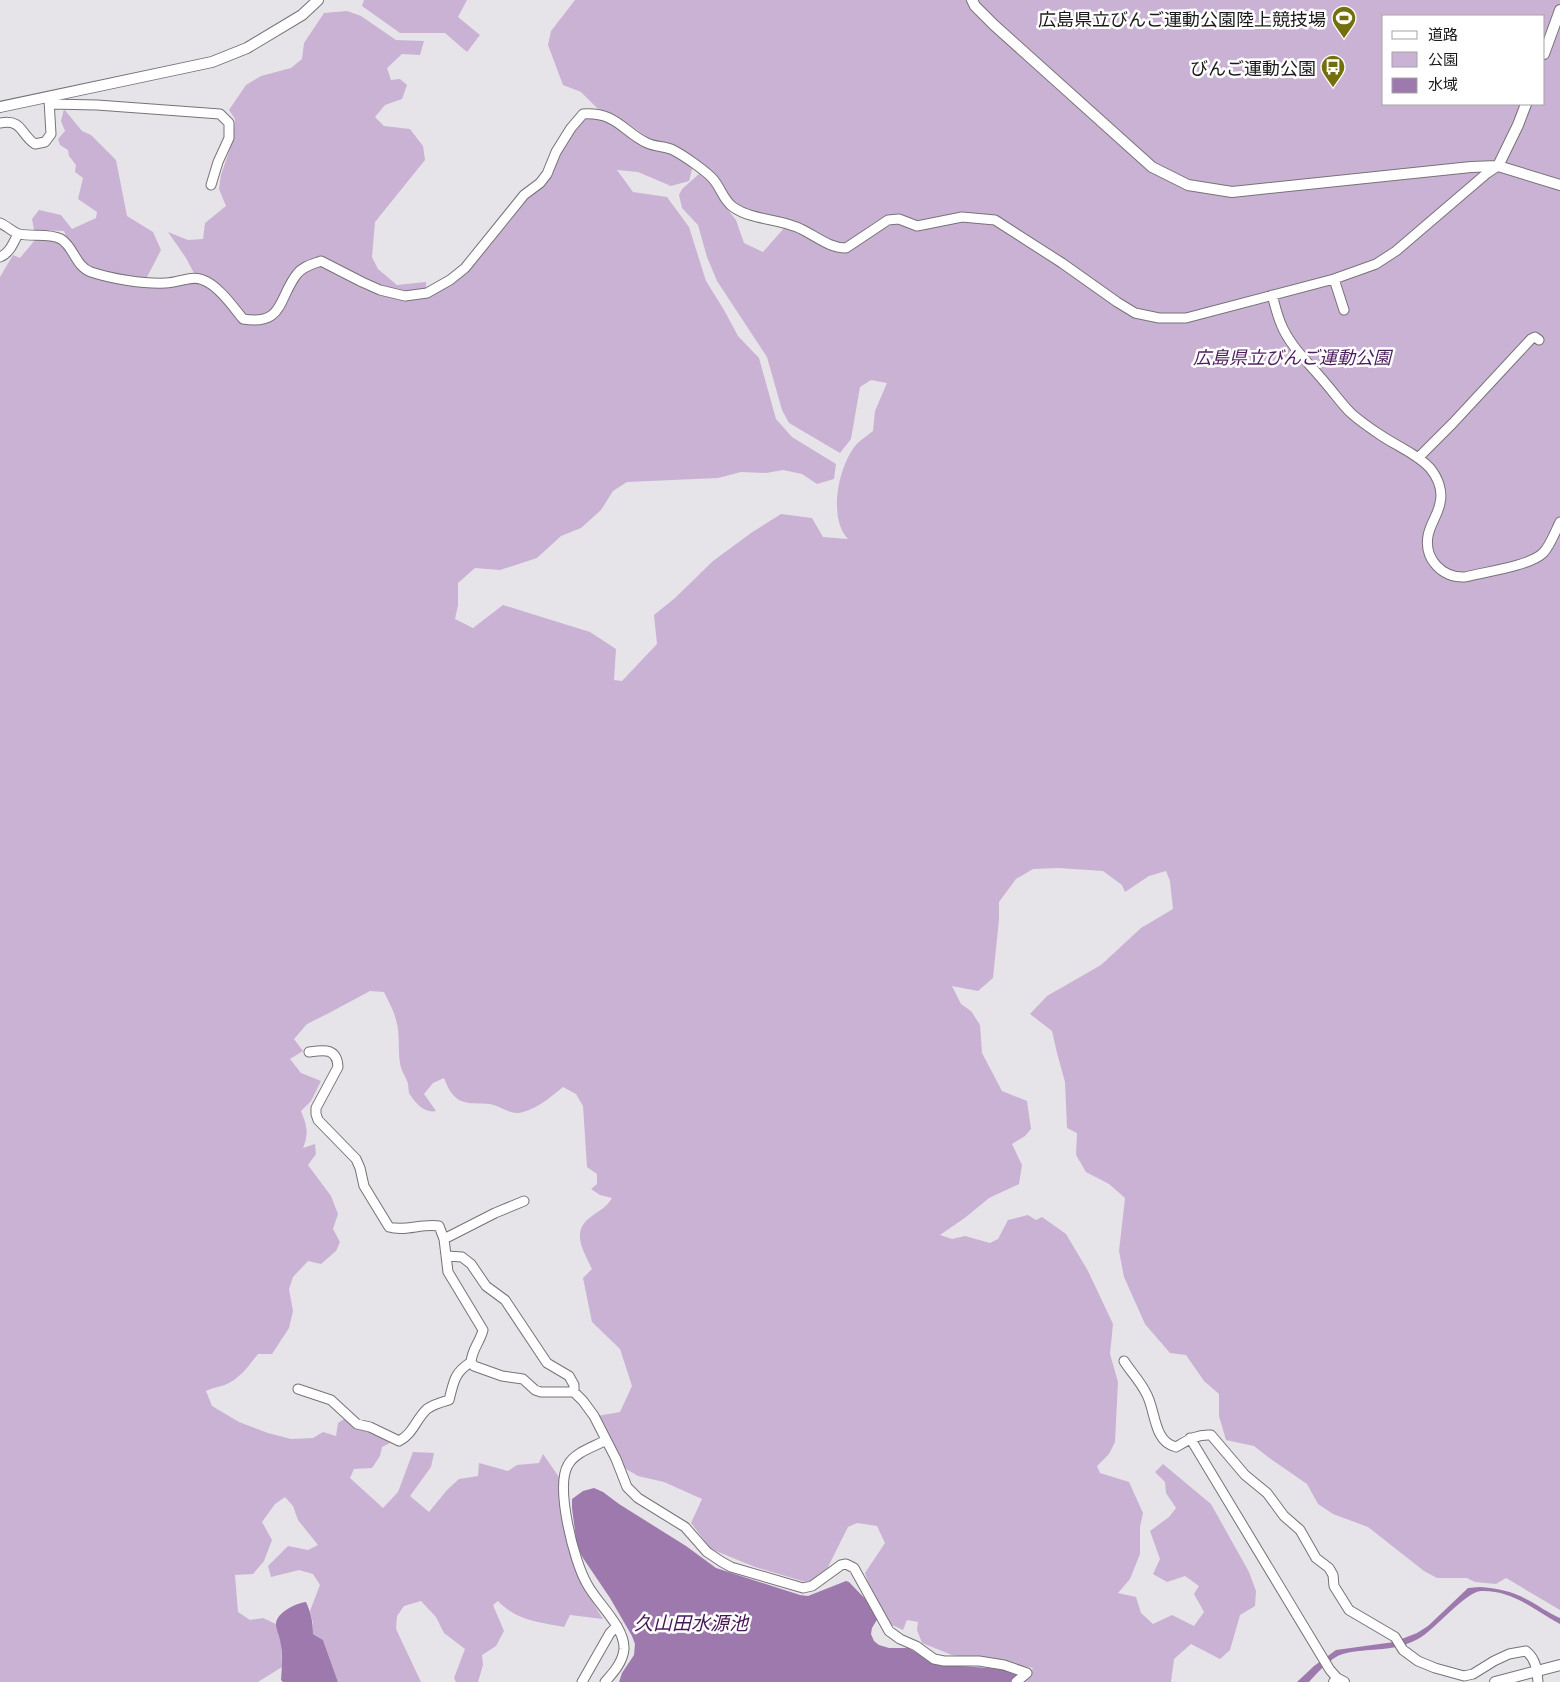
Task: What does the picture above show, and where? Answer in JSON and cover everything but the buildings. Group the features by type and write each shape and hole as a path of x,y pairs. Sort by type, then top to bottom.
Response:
{"street":[{"path":"0,107 49,100 212,62 247,48 302,14 318,0"},
{"path":"972,0 994,25 1152,167 1188,185 1232,192 1471,167 1498,166 1560,185"},
{"path":"1545,51 1560,10"},
{"path":"0,123 9,122 18,125 30,141 35,144 44,142 51,134 49,100"},
{"path":"49,100 220,114 229,124 229,138 218,162 211,185"},
{"path":"0,223 9,226 18,234 58,238 67,243 80,264 88,271 145,282 167,283 192,279 204,280 224,295 243,320 267,319 275,313 298,273 309,265 321,261 380,290 405,296 427,293 466,268 524,195 544,179 556,152 571,128 584,114 596,113 614,120 648,143 672,149 713,179 726,201 743,213 799,228 825,243 839,248 846,248 888,220 899,218 916,226 962,217 995,220 1062,263 1117,302 1135,312 1159,318 1186,318 1334,279 1376,264 1396,251 1486,174 1498,166 1526,105"},
{"path":"0,257 5,255 12,247 18,234"},
{"path":"1334,279 1344,310"},
{"path":"1272,295 1281,325 1292,342 1351,413 1380,435 1418,458 1430,468 1436,477 1440,489 1440,504 1427,544 1429,555 1436,566 1445,573 1457,577 1465,577 1528,562 1538,558 1544,552 1560,522"},
{"path":"1418,458 1531,338 1534,337 1539,340"},
{"path":"309,1052 324,1050 334,1054 338,1059 338,1067 316,1108 316,1114 318,1120 356,1159 364,1186 389,1227 397,1229 430,1224 439,1226 444,1239 448,1272 483,1330 472,1352 471,1362 474,1366 502,1376 523,1379 535,1390 541,1392 574,1392"},
{"path":"444,1239 495,1213 524,1201"},
{"path":"447,1256 462,1257 471,1264 486,1286 505,1300 547,1363 569,1376 574,1385 574,1392 594,1416 616,1459 627,1487 638,1498 685,1527 707,1552 731,1567 803,1588 812,1586 841,1565 846,1564 854,1568 889,1631 900,1639 916,1646 934,1659 979,1661 1004,1665 1027,1673 1016,1682"},
{"path":"1124,1361 1146,1392 1151,1402 1155,1422 1165,1442 1169,1446 1176,1447 1190,1438 1202,1434 1211,1435 1230,1455 1245,1475 1267,1493 1284,1516 1300,1530 1316,1558 1329,1568 1333,1575 1334,1586 1349,1610 1395,1637 1403,1650 1418,1661 1464,1676 1473,1674 1494,1660 1509,1654 1526,1651 1532,1656 1537,1670 1538,1682"},
{"path":"298,1389 331,1400 357,1424 370,1427 399,1441 407,1438 427,1409 439,1402 449,1400 454,1378 461,1369 471,1362"},
{"path":"1190,1438 1271,1574 1330,1670 1339,1681"},
{"path":"605,1682 621,1662 624,1650 623,1640 617,1626 586,1582 577,1560 565,1508 564,1478 567,1466 574,1457 606,1440"},
{"path":"582,1682 610,1632 617,1626"},
{"path":"1494,1682 1560,1665"}],"green space":[{"path":"364,0 467,0 458,17 480,35 467,52 445,33 400,33 362,6"},
{"name":"広島県立びんご運動公園","path":"575,0 1560,0 1560,1610 1506,1578 1496,1584 1475,1582 1467,1578 1437,1578 1424,1571 1368,1527 1333,1514 1318,1504 1307,1484 1254,1446 1226,1440 1219,1416 1219,1394 1204,1381 1186,1355 1170,1353 1145,1324 1124,1277 1119,1251 1125,1198 1109,1184 1086,1172 1076,1155 1077,1133 1067,1128 1065,1082 1052,1031 1030,1014 1047,996 1101,965 1141,928 1173,909 1170,881 1166,871 1149,876 1125,892 1122,885 1103,871 1058,868 1033,869 1016,879 999,902 993,978 978,991 952,986 961,1004 971,1011 980,1025 982,1053 1002,1091 1027,1101 1031,1129 1025,1136 1012,1144 1022,1165 1019,1184 989,1198 940,1235 952,1239 965,1236 990,1243 998,1239 1008,1220 1028,1215 1036,1220 1042,1217 1066,1234 1088,1271 1113,1324 1110,1354 1118,1382 1115,1442 1109,1454 1097,1466 1100,1473 1129,1482 1143,1513 1140,1527 1140,1554 1130,1579 1118,1593 1136,1597 1141,1613 1153,1624 1172,1615 1194,1626 1204,1612 1194,1594 1199,1586 1185,1576 1167,1582 1153,1574 1160,1559 1150,1531 1169,1517 1176,1508 1166,1493 1165,1482 1155,1472 1163,1464 1211,1504 1249,1572 1256,1591 1255,1606 1240,1615 1230,1650 1220,1659 1191,1644 1174,1659 1171,1682 1024,1682 1033,1668 952,1655 922,1643 917,1630 918,1622 907,1620 903,1630 890,1624 870,1588 865,1573 885,1543 877,1526 857,1523 848,1527 827,1569 812,1584 755,1567 711,1549 691,1523 702,1499 664,1482 638,1476 626,1469 597,1416 620,1412 632,1386 620,1349 592,1322 583,1278 592,1269 580,1241 581,1228 585,1222 606,1206 612,1198 600,1195 591,1189 597,1184 597,1174 587,1167 583,1106 576,1094 563,1087 534,1108 514,1113 490,1104 470,1103 459,1100 452,1093 444,1078 433,1083 424,1094 436,1111 424,1109 409,1093 408,1082 402,1071 399,1058 398,1029 392,1008 384,992 370,991 307,1024 294,1039 303,1051 290,1059 301,1073 321,1081 311,1101 301,1111 306,1130 303,1148 315,1144 316,1154 308,1165 331,1196 338,1214 333,1229 340,1242 336,1251 321,1264 308,1261 293,1277 289,1289 293,1311 289,1328 272,1354 258,1354 234,1380 206,1391 212,1406 239,1422 268,1433 291,1439 313,1438 323,1432 336,1436 338,1423 344,1419 392,1442 382,1447 380,1456 372,1468 354,1469 350,1478 383,1508 398,1492 413,1452 434,1453 431,1467 410,1496 429,1512 459,1479 478,1476 479,1463 508,1471 517,1465 539,1463 543,1454 561,1480 584,1588 603,1619 570,1615 564,1627 521,1617 505,1608 498,1601 493,1605 504,1631 496,1646 482,1655 483,1665 478,1682 456,1682 454,1678 465,1649 444,1633 436,1617 421,1601 404,1606 397,1616 396,1629 421,1682 338,1682 323,1640 313,1634 310,1611 320,1585 313,1574 299,1570 271,1577 268,1566 288,1546 308,1550 318,1545 298,1520 293,1506 285,1497 275,1504 262,1522 272,1540 264,1561 253,1574 235,1575 238,1612 250,1620 263,1618 276,1624 281,1642 282,1667 258,1682 0,1682 0,277 13,255 20,258 35,240 58,240 65,245 78,266 106,278 203,281 223,296 242,321 268,321 299,275 321,263 405,298 451,282 525,196 584,115 596,115 671,151 693,166 689,181 671,186 638,172 617,170 633,192 667,197 689,227 706,281 738,336 759,358 776,419 792,437 836,464 834,479 817,484 802,474 783,470 766,473 741,472 718,478 627,482 613,491 601,510 581,528 561,536 537,558 500,570 475,568 458,583 458,605 455,619 473,628 503,605 590,632 616,649 614,680 622,681 657,644 654,615 675,598 713,561 781,514 812,518 823,537 848,539 838,519 837,506 840,480 849,455 855,446 873,431 875,411 887,383 871,380 860,387 851,439 840,453 789,423 782,410 767,357 717,281 707,257 698,225 682,208 679,195 682,189 699,174 710,183 736,220 744,243 763,252 785,227 799,232 832,251 849,252 891,225 889,215 886,215 857,236 845,243 840,243 801,224 745,209 730,198 716,176 697,160 674,145 650,139 616,115 597,108 581,92 563,85 548,45 551,31"},
{"path":"347,11 361,16 396,40 424,41 420,55 402,54 387,68 391,80 400,79 407,85 402,99 385,105 375,117 384,126 410,129 423,146 425,160 375,222 372,257 378,269 397,285 426,282 426,292 405,295 380,288 321,259 308,264 266,318 244,318 195,275 168,232 188,240 203,239 205,223 226,206 219,189 221,175 233,140 235,119 229,110 246,85 261,76 291,68 302,59 304,43 324,13"},
{"path":"64,109 82,131 91,135 116,160 127,216 153,232 161,250 145,281 89,270 68,242 64,231 34,230 32,219 39,210 61,215 72,229 96,218 97,212 78,199 83,178 75,172 76,165 69,156 68,150 60,145 58,139 65,131 61,121"}],"water":[{"name":"久山田水源池","path":"594,1488 686,1546 716,1568 808,1596 846,1581 849,1582 872,1606 878,1618 871,1634 874,1641 879,1645 889,1648 908,1648 936,1664 1001,1669 1017,1675 1013,1682 619,1682 622,1673 634,1655 635,1644 610,1598 577,1547 572,1499 583,1491"},
{"path":"1480,1587 1504,1590 1521,1596 1560,1618 1560,1624 1513,1597 1481,1591 1474,1593 1459,1604 1418,1639 1395,1647 1355,1651 1340,1655 1328,1663 1309,1682 1297,1682 1314,1666 1336,1650 1394,1642 1417,1633 1428,1626 1468,1588"},
{"path":"306,1602 313,1625 313,1634 323,1640 338,1682 283,1682 281,1680 282,1650 276,1626 277,1620 287,1609"}],"place":[{"name":"広島県立びんご運動公園陸上競技場","path":"1344,39"},
{"name":"びんご運動公園","path":"1333,88"}]}
